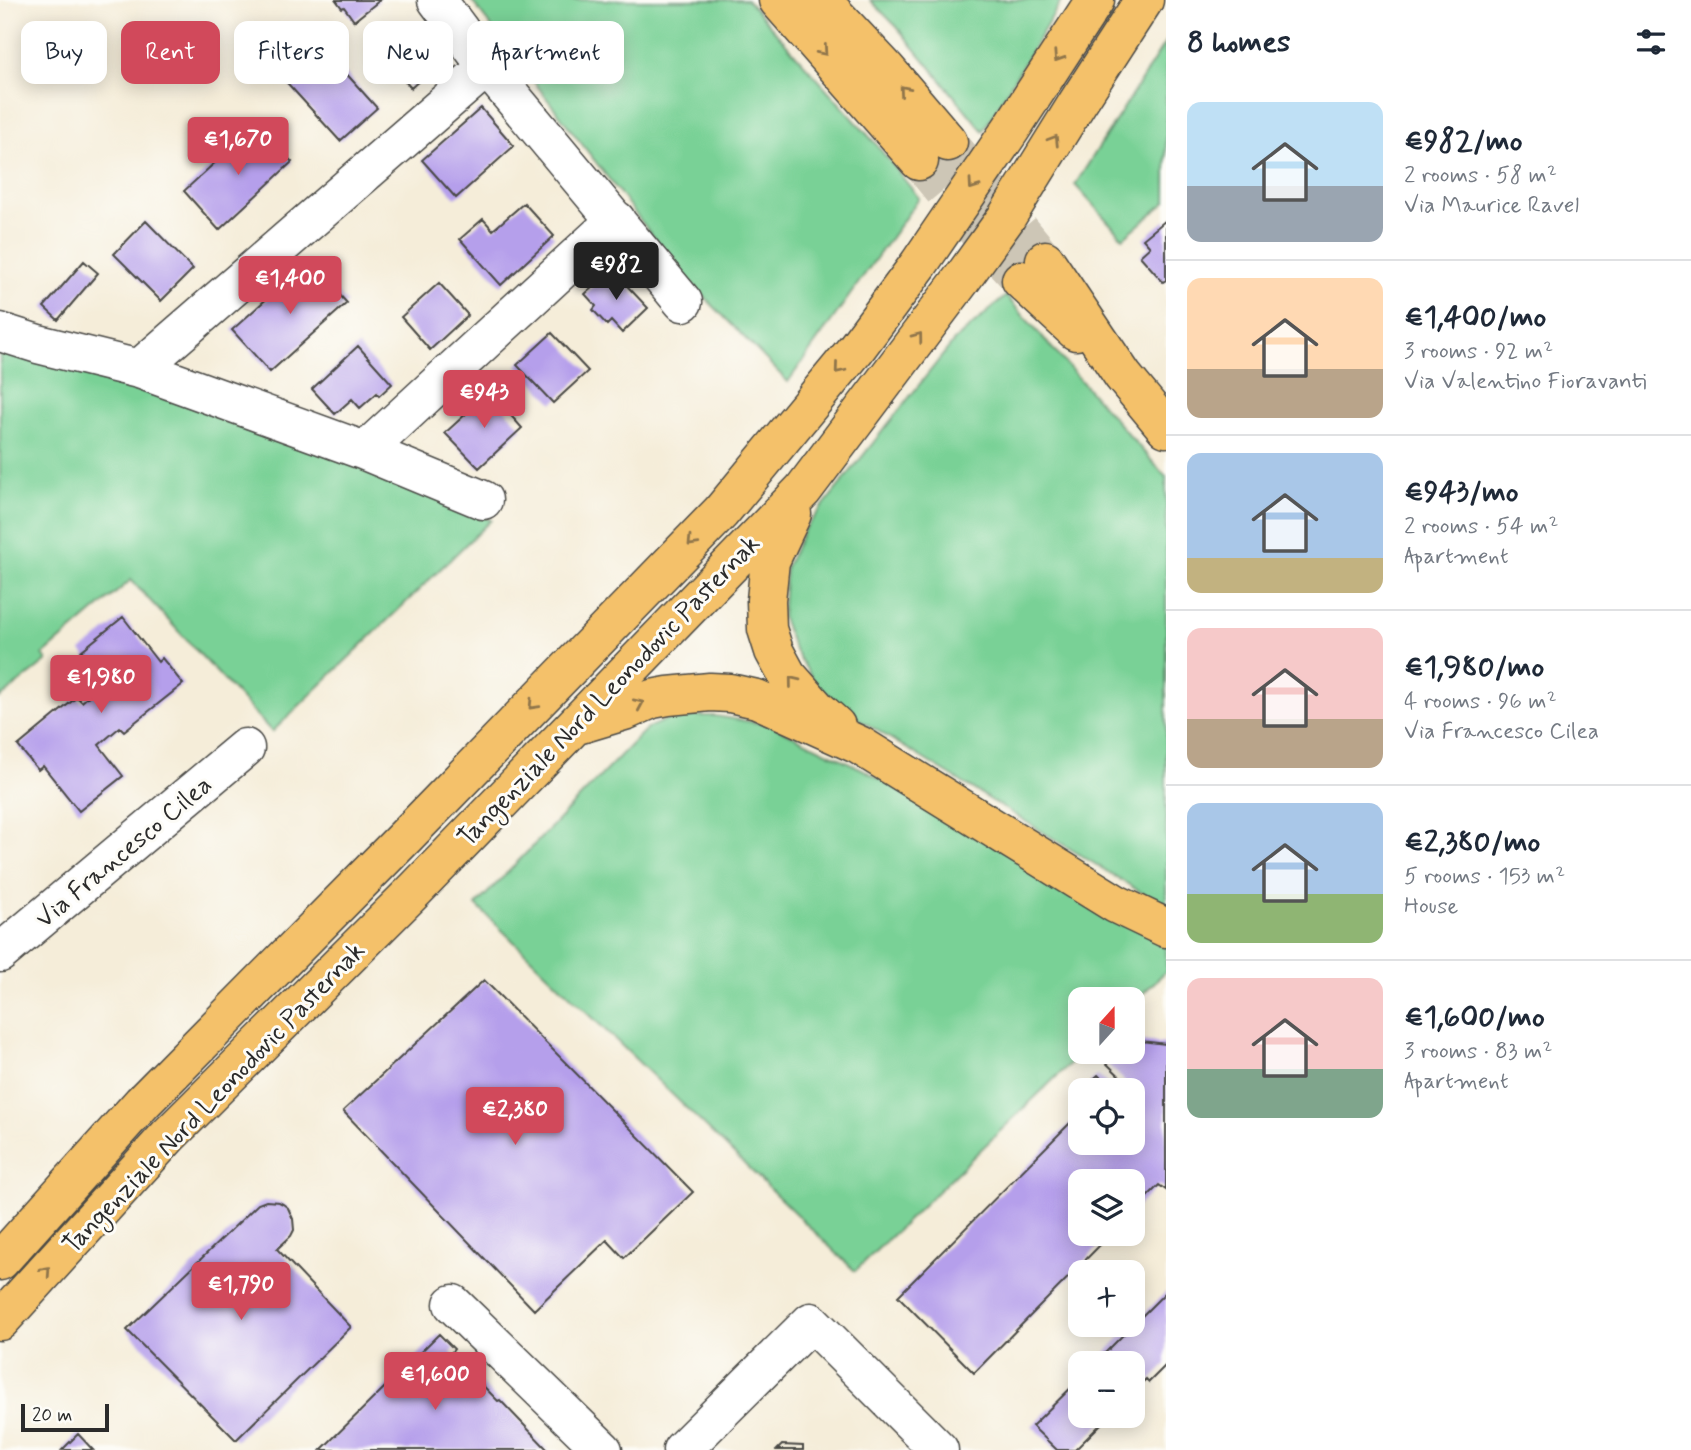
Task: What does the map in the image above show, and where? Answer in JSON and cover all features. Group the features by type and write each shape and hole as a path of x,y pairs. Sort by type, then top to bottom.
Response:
{"main road":[{"path":"778,0 934,152 886,69 821,0"},
{"name":"Tangenziale Nord Leonodovic Pasternak","path":"0,1261 142,1103 721,512 855,350 919,264 1095,0"},
{"name":"Tangenziale Nord Leonodovic Pasternak","path":"0,1321 168,1136 406,899 803,490 1006,218 1144,0"},
{"path":"1033,270 1166,428"},
{"path":"803,490 770,561 766,600 768,629 774,651 787,675 817,709 859,745"},
{"path":"575,726 627,710 652,699 685,694 730,693 757,699 859,745 1116,904 1166,928"}],"street":[{"path":"437,0 467,40"},
{"path":"139,369 467,83"},
{"path":"502,84 683,302"},
{"path":"365,452 616,220"},
{"path":"0,332 139,369 365,452 483,500"},
{"name":"Via Francesco Cilea","path":"0,953 245,748"},
{"path":"453,1304 603,1450"},
{"path":"682,1450 811,1322 939,1450"}],"green space":[{"path":"471,0 747,0 875,143 919,198 788,382 682,274 536,84 624,84 624,21 487,21"},
{"path":"870,0 1062,0 983,131 897,27"},
{"path":"1166,41 1166,202 1123,238 1075,185"},
{"path":"1006,296 1166,477 1166,904 1157,902 857,718 816,684 794,649 782,618 786,567 804,530 954,341"},
{"path":"0,345 135,386 346,458 491,520 272,732 131,580 43,655 47,661 0,698"},
{"path":"675,716 715,716 771,725 864,770 1166,944 1166,971 1145,991 1145,987 1068,987 1070,1064 855,1271 476,905 647,728"}],"building":[{"path":"336,0 380,0 354,21"},
{"path":"349,77 377,108 340,141 288,84 349,84"},
{"path":"481,108 514,146 456,198 422,160"},
{"path":"257,124 292,162 219,230 184,191"},
{"path":"524,203 554,236 501,285 460,239 483,219 493,230"},
{"path":"1166,220 1166,280 1163,282 1140,256 1150,247 1143,239"},
{"path":"146,221 193,269 161,301 114,254"},
{"path":"84,261 98,273 58,320 44,307"},
{"path":"309,261 347,303 270,372 232,330"},
{"path":"612,270 648,308 622,333 611,321 607,325 593,310 596,306 585,294"},
{"path":"439,283 468,315 430,350 401,317"},
{"path":"552,333 588,371 553,403 517,365"},
{"path":"358,346 392,384 360,408 352,399 335,414 312,389"},
{"path":"490,392 522,428 479,468 445,433"},
{"path":"123,617 158,662 162,658 183,684 124,731 120,727 99,745 123,776 79,811 43,766 38,770 18,746 77,697 82,702 106,681 81,651"},
{"path":"484,980 693,1192 624,1258 607,1240 534,1310 343,1111"},
{"path":"1145,1042 1166,1044 1166,1190 1159,1185 1145,1199 1145,1169 1068,1169 1068,1246 1099,1246 1085,1260 1068,1260 1068,1278 974,1373 898,1296 1068,1125 1068,1155 1145,1155 1145,1078 1122,1078 1107,1064 1145,1064"},
{"path":"266,1201 283,1204 293,1219 294,1230 291,1236 277,1249 351,1327 236,1440 127,1330 258,1204"},
{"path":"1166,1292 1166,1365 1149,1382 1145,1380 1145,1351 1107,1351 1121,1337 1145,1337 1145,1313"},
{"path":"439,1334 454,1349 451,1353 548,1450 321,1450"},
{"path":"1068,1391 1068,1428 1097,1428 1075,1450 1057,1450 1032,1426"},
{"path":"78,1434 93,1450 62,1450"},
{"path":"782,1445 803,1446 803,1450 777,1450"}],"tunnel":[{"path":"948,142 1045,260"},
{"path":"919,161 1021,280"}]}
